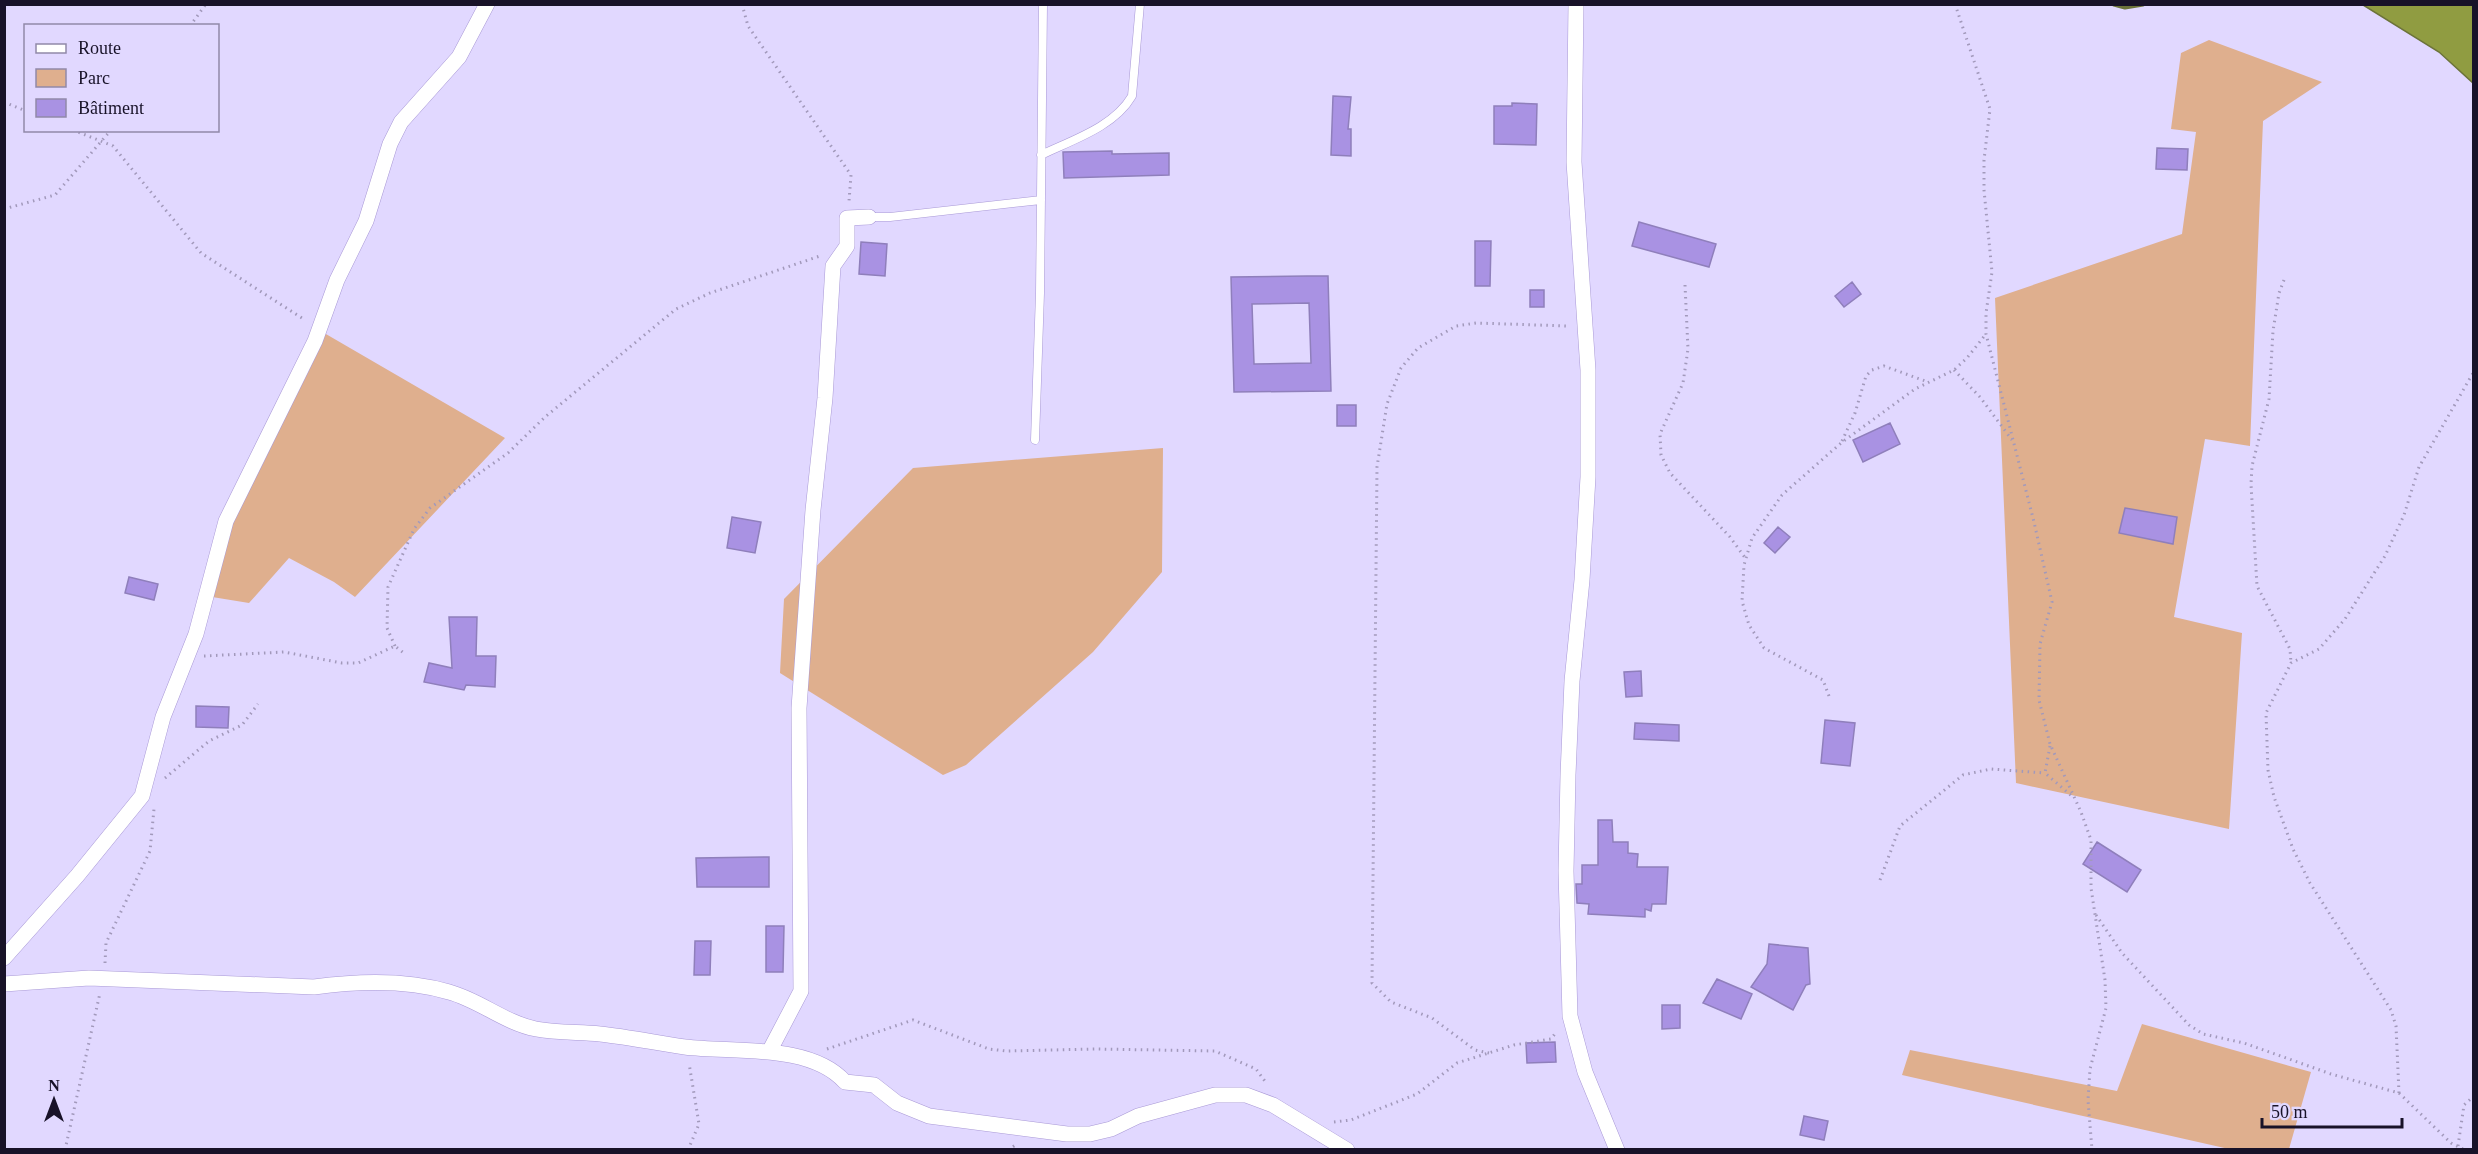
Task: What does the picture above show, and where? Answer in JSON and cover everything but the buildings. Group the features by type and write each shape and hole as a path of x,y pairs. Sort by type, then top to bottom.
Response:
{"street":[{"path":"4,958 77,876 142,796 163,717 196,634 226,521 319,330 337,280 366,221 390,144 401,122 459,57 487,4"},
{"path":"1576,4 1574,162 1584,278 1584,327 1588,370 1588,477 1582,580 1572,681 1568,775 1566,871 1570,1016 1585,1072 1617,1149"},
{"path":"769,1052 801,991 799,708 813,510 825,398 833,266 847,246 847,218 869,217"},
{"path":"4,984 104,978 314,987 348,982 403,983 450,992 495,1014 535,1029 609,1035 686,1047 769,1052 799,1057 835,1071 845,1082 874,1085 897,1103 929,1116 1037,1131 1090,1134 1110,1129 1138,1116 1215,1095 1246,1095 1273,1105 1347,1149"}],"lane":[{"path":"1035,440 1043,4"},
{"path":"1041,155 1095,129 1125,108 1132,96 1140,4"},
{"path":"869,217 891,217 1041,200"}],"path":[{"path":"191,24 206,4"},
{"path":"742,4 748,26 851,175 847,218"},
{"path":"1955,4 1990,109 1984,160 1984,190 1992,272 1986,313 1986,334 2052,602 2040,644 2039,700 2050,744 2076,799 2091,840 2091,888 2105,980 2106,1008 2090,1069 2088,1100 2092,1149"},
{"path":"4,102 24,110"},
{"path":"78,132 113,146 201,253 319,330"},
{"path":"4,209 55,195 110,132"},
{"path":"405,654 395,646 387,628 388,587 414,529 430,508 508,453 545,417 676,309 710,293 847,246"},
{"path":"2284,280 2279,293 2273,330 2269,399 2252,466 2251,484 2257,586 2290,649 2291,663 2266,713 2268,770 2274,797 2293,849 2310,883 2391,1010 2396,1026 2399,1093"},
{"path":"1685,285 1688,349 1683,383 1660,434 1661,455 1670,473 1730,537 1746,559"},
{"path":"1489,1053 1475,1050 1432,1018 1391,1002 1372,983 1377,467 1387,404 1401,368 1418,348 1456,326 1476,323 1584,327"},
{"path":"1829,696 1823,680 1764,648 1749,625 1742,600 1746,559 1752,538 1782,495 1841,443 1928,382 1954,370 1986,334"},
{"path":"1841,443 1855,413 1866,376 1872,370 1884,366 1928,382"},
{"path":"1954,370 1980,397 2013,442"},
{"path":"2291,663 2319,649 2345,619 2385,556 2403,515 2419,467 2473,373"},
{"path":"187,657 284,652 342,663 358,663 395,646"},
{"path":"160,783 209,741 242,724 258,704"},
{"path":"2045,773 2050,744"},
{"path":"1880,880 1900,826 1963,775 1991,769 2045,773 2076,799"},
{"path":"65,1149 104,978 106,943 150,851 152,819 156,801"},
{"path":"2095,913 2122,953 2189,1025 2203,1034 2244,1043 2331,1074 2399,1093 2451,1143 2465,1149"},
{"path":"1307,1124 1351,1120 1417,1094 1457,1063 1514,1045 1551,1039 1570,1016"},
{"path":"799,1057 913,1020 988,1048 1006,1051 1097,1049 1215,1051 1256,1069 1268,1085"},
{"path":"686,1047 699,1124 688,1149"},
{"path":"2458,1146 2464,1105 2474,1095"}],"green space":[{"path":"2209,40 2322,82 2263,121 2250,446 2205,439 2174,617 2242,633 2229,829 2016,783 1995,298 2182,234 2196,132 2171,129 2181,53"},
{"path":"319,330 505,438 355,597 334,582 289,558 249,603 206,596 226,521"},
{"path":"1163,448 1162,572 1093,652 966,765 943,775 780,673 784,599 913,468"},
{"path":"2142,1024 2311,1072 2289,1149 2229,1149 1902,1075 1910,1050 2117,1091"}],"shaded area":[{"path":"2363,5 2473,5 2473,83 2439,52"}],"waterway":[{"path":"2114,4 2125,7 2143,4"}]}
